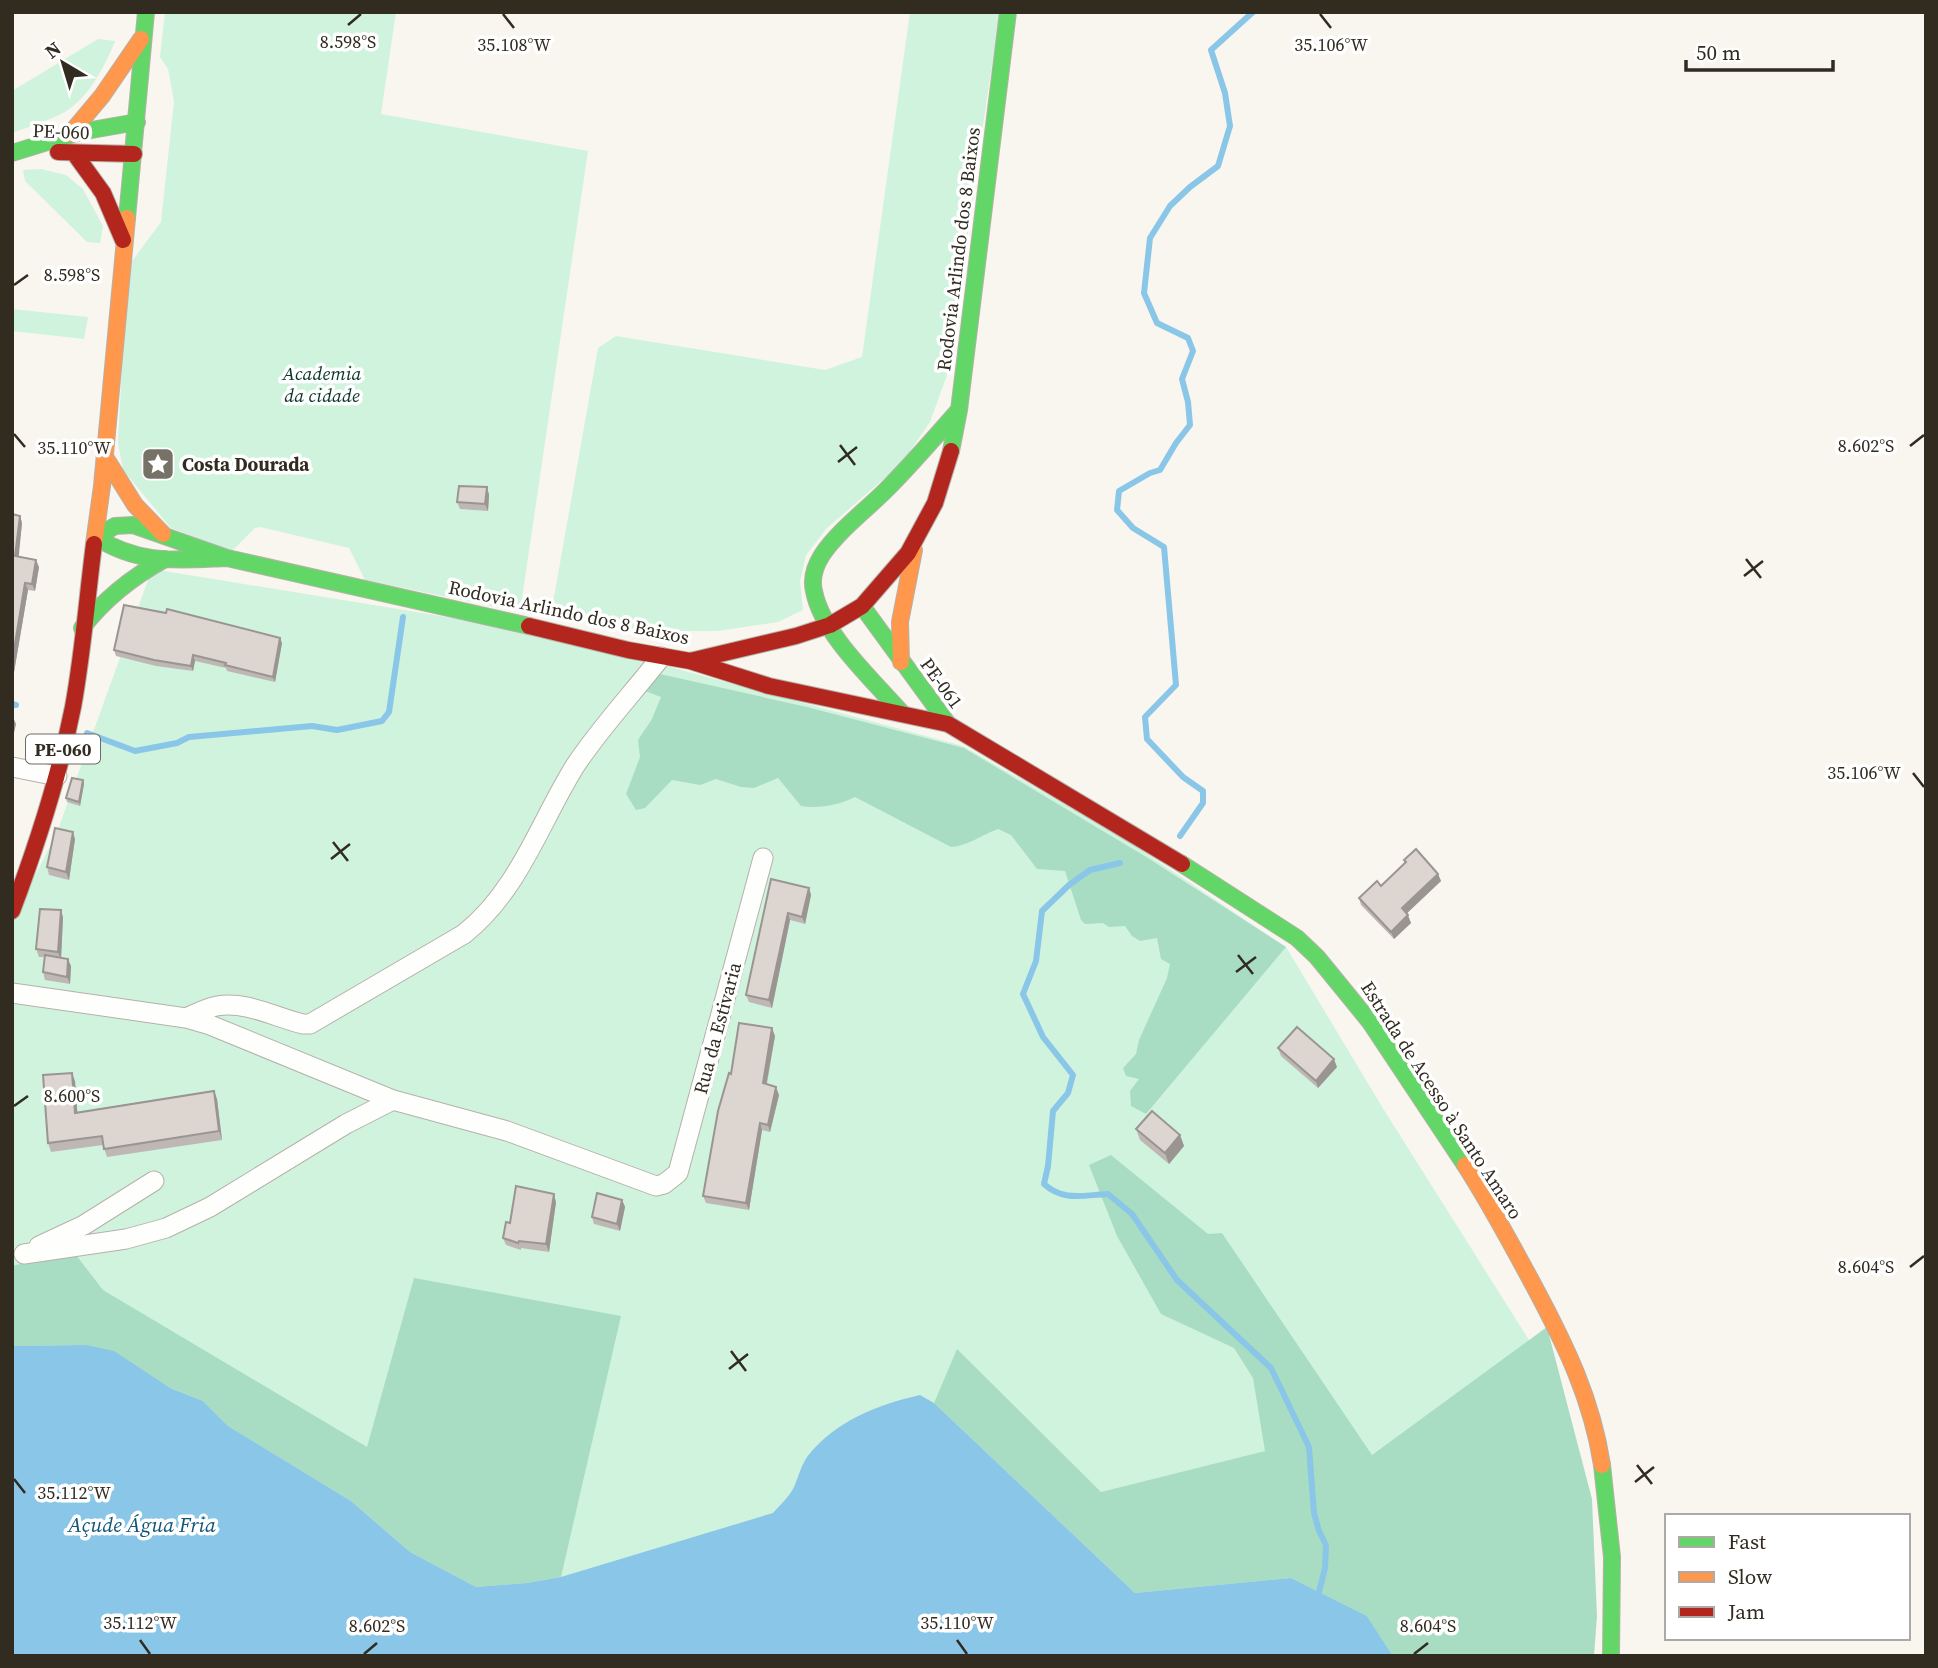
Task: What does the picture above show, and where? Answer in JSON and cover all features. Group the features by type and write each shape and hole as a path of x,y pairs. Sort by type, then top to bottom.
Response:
{"main road":[{"name":"PE-060","path":"12,911 29,867 57,776 73,706 105,457 146,12"},
{"name":"Rodovia Arlindo dos 8 Baixos","path":"227,558 152,559 121,554 96,537 115,526 140,526 227,558 690,662 830,625 862,606 888,578 916,541 944,480 959,410 1008,12"},
{"path":"70,134 102,96 143,36"},
{"name":"PE-060","path":"17,152 70,134 137,122"},
{"name":"PE-060","path":"17,152 134,154"},
{"path":"74,153 103,193 125,247"},
{"path":"901,712 830,625 820,608 814,589 814,569 820,556 913,463 959,410"},
{"path":"105,457 135,505 163,534"},
{"name":"PE-061","path":"901,662 900,622 916,541"},
{"path":"82,629 113,591 165,559"},
{"name":"PE-061","path":"862,606 948,724"},
{"name":"PE-061","path":"690,662 769,686 948,724"},
{"name":"Estrada de Acesso à Santo Amaro","path":"948,724 1159,849 1297,938 1335,975 1379,1035 1490,1206 1553,1321 1584,1392 1596,1440 1609,1522 1614,1598 1611,1656"}],"street":[{"path":"186,1018 215,1006 233,1005 310,1024 369,987 464,934 500,899 537,839 578,763 661,657"},
{"path":"12,767 57,776"},
{"name":"Rua da Estivaria","path":"393,1100 507,1131 656,1186 664,1184 678,1172 762,858"},
{"path":"12,993 186,1018 210,1025 393,1100"},
{"path":"18,1255 126,1239 166,1228 210,1207 334,1131 393,1100"},
{"path":"18,1255 84,1225 154,1181"}],"green space":[{"name":"Academia da cidade","path":"165,12 396,12 381,114 588,151 520,612 365,580 349,548 260,527 255,528 232,551 171,528 123,470 118,443 127,268 161,222 174,101 168,69 160,57"},
{"path":"910,12 1000,12 951,364 930,422 902,463 827,528 806,555 800,581 803,610 778,622 718,631 631,631 551,614 598,348 616,336 825,370 862,357"},
{"path":"98,39 115,41 100,73 78,102 59,115 12,133 12,91"},
{"path":"41,169 66,175 83,189 103,226 100,243 87,242 25,181 23,170"},
{"path":"12,309 88,317 84,339 12,331"},
{"path":"152,569 540,632 963,746 1123,838 1286,947 1384,1110 1529,1340 1524,1344 1581,1656 12,1656 12,919 56,835"},
{"path":"660,674 807,707 964,748 1148,858 1286,947 1146,1114 1131,1106 1130,1091 1139,1079 1126,1076 1123,1068 1136,1054 1139,1040 1167,978 1170,964 1161,959 1157,938 1140,941 1132,936 1125,926 1085,924 1081,920 1065,871 1037,869 1011,835 998,829 951,847 855,797 828,806 801,806 778,778 754,788 716,779 700,785 672,780 645,808 636,810 626,794 640,757 638,740 652,719 661,697 645,691"},
{"path":"1111,1155 1208,1234 1222,1233 1372,1455 1547,1327 1592,1499 1597,1616 1594,1656 1393,1656 1367,1616 1291,1578 1135,1593 934,1403 957,1349 1101,1492 1265,1451 1253,1378 1234,1348 1161,1314 1117,1236 1089,1165"},
{"path":"73,1251 103,1290 367,1447 414,1278 621,1316 561,1577 476,1587 410,1552 351,1501 228,1426 203,1401 170,1388 86,1345 12,1346 12,1266"}],"water":[{"name":"Açude Água Fria","path":"86,1345 114,1351 170,1388 203,1401 228,1426 351,1501 410,1552 476,1587 561,1577 773,1513 792,1491 807,1457 830,1434 858,1416 920,1395 934,1403 1135,1593 1291,1578 1367,1616 1393,1656 12,1656 12,1346"}],"building":[{"path":"459,486 487,487 485,504 457,502"},
{"path":"12,514 20,516 15,556 36,560 32,584 25,583 12,662"},
{"path":"124,605 166,613 167,609 280,638 273,677 193,655 191,666 114,650"},
{"path":"72,778 83,780 79,802 66,798"},
{"path":"55,828 73,832 66,872 47,867"},
{"path":"1416,849 1438,874 1402,908 1408,915 1391,932 1359,898 1377,881 1381,886"},
{"path":"771,879 809,888 802,917 788,913 769,1000 746,995"},
{"path":"40,909 61,910 58,952 36,949"},
{"path":"45,955 68,959 67,977 43,972"},
{"path":"739,1023 772,1028 763,1083 776,1087 768,1125 760,1123 746,1203 703,1196 718,1111 729,1073 731,1074"},
{"path":"1297,1027 1334,1059 1316,1081 1278,1048"},
{"path":"72,1073 75,1113 214,1091 219,1131 104,1149 102,1136 48,1143 43,1075"},
{"path":"1152,1111 1180,1135 1165,1153 1136,1129"},
{"path":"516,1186 554,1194 546,1244 518,1243 503,1238 506,1222 510,1223"},
{"path":"597,1193 622,1200 617,1224 592,1217"}],"waterway":[{"path":"1180,836 1203,803 1203,791 1183,777 1147,739 1145,717 1176,685 1164,547 1133,528 1117,510 1119,491 1160,470 1190,425 1182,379 1193,351 1188,338 1157,323 1144,293 1150,238 1170,206 1218,166 1230,126 1225,93 1211,50 1253,12"},
{"path":"87,733 135,751 177,743 189,737 312,726 337,730 382,721 389,712 403,617"},
{"path":"12,704 16,705"},
{"path":"1120,863 1090,870 1069,885 1042,911 1036,961 1023,994 1043,1037 1073,1075 1068,1093 1053,1111 1044,1184 1051,1190 1066,1195 1108,1194 1132,1214 1177,1280 1271,1368 1309,1447 1314,1513 1326,1545 1325,1568 1319,1592"}],"traffic: fast":[{"path":"127,218 146,12"},
{"path":"951,451 959,410 1008,12"},
{"path":"12,153 80,132 137,122"},
{"path":"901,712 850,656 827,624 814,591 813,577 828,546 895,481 958,411"},
{"path":"227,558 159,559 127,552 96,537 115,526 133,525 227,558 529,626"},
{"path":"82,628 120,589 165,559"},
{"path":"862,606 948,724"},
{"path":"1182,864 1297,938 1317,957 1370,1022 1465,1165"},
{"path":"1602,1465 1612,1557 1611,1656"}],"traffic: slow":[{"path":"70,134 102,96 141,39"},
{"path":"94,544 102,486 127,218"},
{"path":"105,457 135,505 163,534"},
{"path":"901,662 900,622 914,550"},
{"path":"1465,1165 1509,1240 1567,1351 1592,1417 1602,1465"}],"traffic: jam":[{"path":"58,152 134,154"},
{"path":"74,153 103,193 123,240"},
{"path":"529,626 628,650 690,661 796,636 830,625 862,606 908,553 935,503 951,451"},
{"path":"12,911 47,810 73,707 94,544"},
{"path":"690,661 769,686 948,724 1182,864"}],"place":[{"name":"Costa Dourada","path":"158,464"}]}
